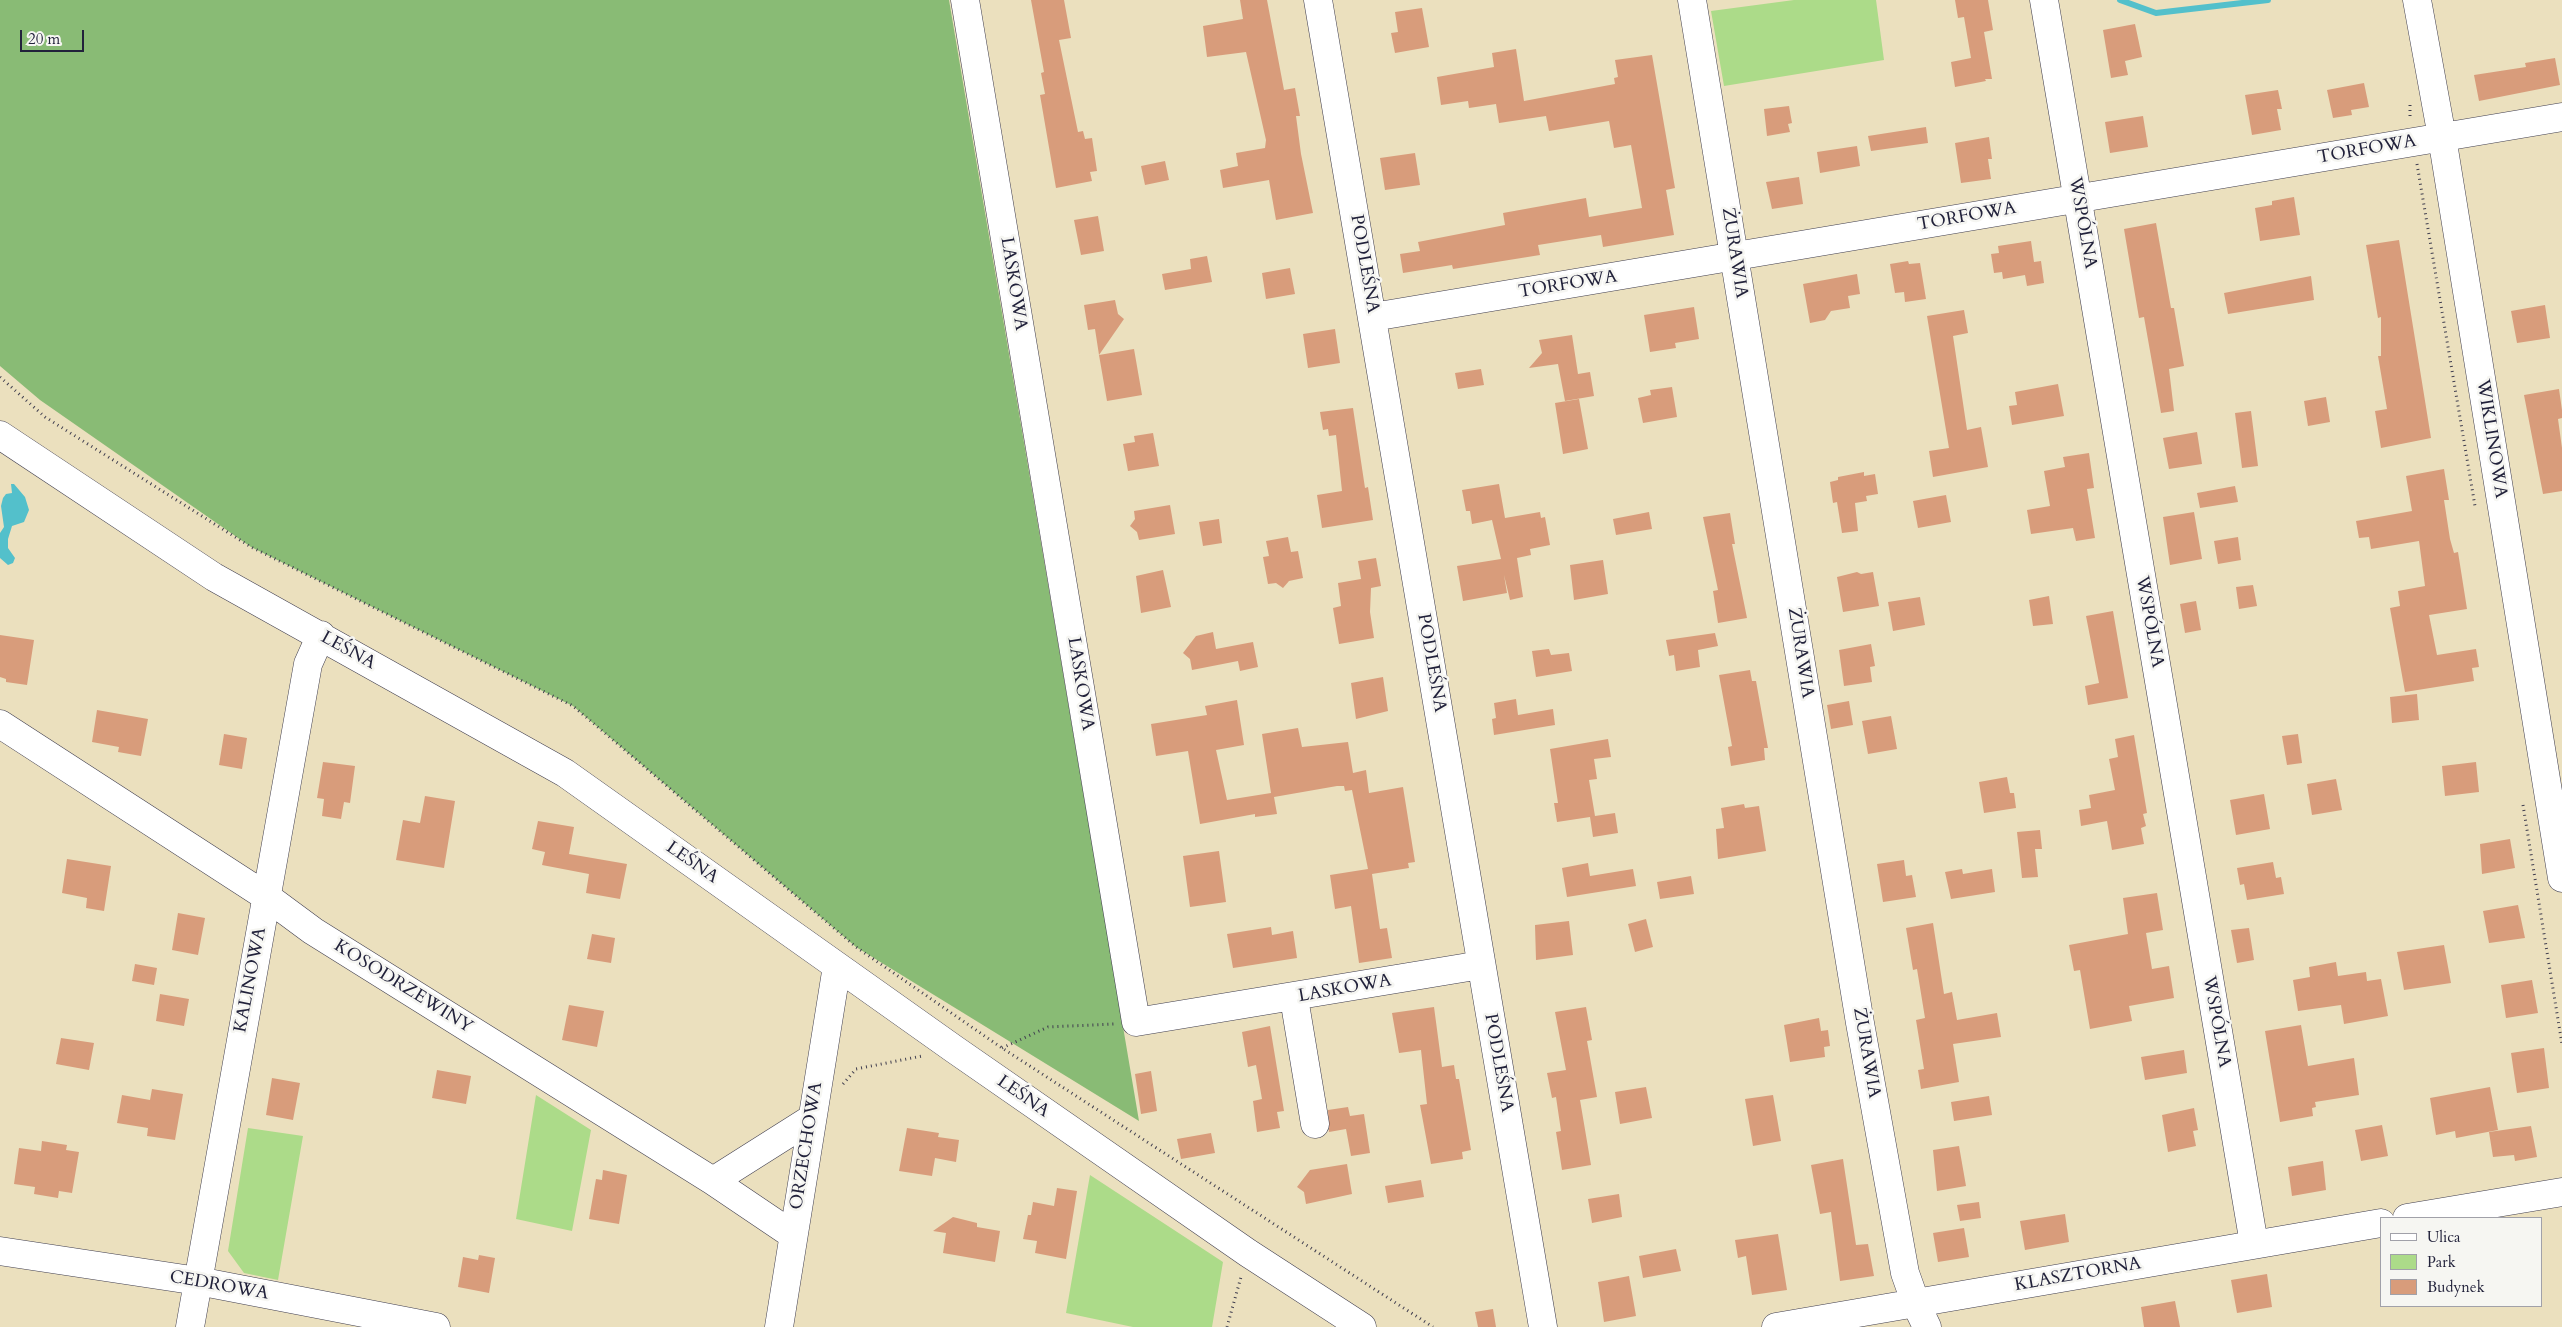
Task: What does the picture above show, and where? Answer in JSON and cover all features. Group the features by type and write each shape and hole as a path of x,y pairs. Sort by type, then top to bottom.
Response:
{"street":[{"name":"LASKOWA","path":"965,0 1136,1022 1294,998 1482,966"},
{"name":"PODLEŚNA","path":"1318,0 1543,1327"},
{"name":"ŻURAWIA","path":"1692,0 1860,1023 1905,1273 1922,1316"},
{"name":"WSPÓLNA","path":"2044,0 2254,1244"},
{"name":"WIKLINOWA","path":"2417,0 2442,137 2562,878"},
{"name":"TORFOWA","path":"1373,317 2562,116"},
{"name":"LEŚNA","path":"0,435 214,577 321,635 565,773 837,966 1248,1252 1362,1327"},
{"name":"KALINOWA","path":"190,1327 308,664 321,635"},
{"name":"KOSODRZEWINY","path":"0,724 267,897 313,931 713,1181 793,1235"},
{"name":"ORZECHOWA","path":"779,1327 837,966"},
{"path":"1294,998 1315,1124"},
{"path":"713,1181 811,1119"},
{"path":"2413,1217 2562,1192"},
{"name":"KLASZTORNA","path":"1776,1327 1922,1316 2254,1244 2380,1223"},
{"name":"CEDROWA","path":"0,1251 198,1281 436,1327"}],"path":[{"path":"0,377 45,417 251,547 573,706 856,947 1002,1048 1433,1327"},
{"path":"1227,1327 1248,1252"}],"green space":[{"path":"0,0 949,0 1139,1121 856,947 573,706 251,547 40,400 0,366"},
{"path":"1794,0 1876,0 1884,60 1724,86 1711,11"},
{"path":"536,1095 591,1130 572,1231 516,1219"},
{"path":"248,1128 303,1136 278,1280 244,1273 228,1251"},
{"path":"1090,1175 1223,1262 1212,1327 1133,1327 1066,1313"}],"water":[{"path":"11,484 14,484 25,497 29,510 24,522 12,526 8,539 8,548 15,558 13,563 8,565 0,558 0,533 4,527 1,506 6,494 12,493"}],"building":[{"path":"1031,0 1064,0 1071,38 1059,40 1078,132 1083,131 1085,139 1092,138 1097,171 1090,172 1092,181 1056,188 1040,95 1045,94 1041,73 1044,72"},
{"path":"1240,0 1267,0 1284,90 1295,88 1300,116 1296,116 1301,154 1313,213 1276,220 1269,180 1223,188 1220,170 1238,166 1236,153 1265,148 1266,140 1246,52 1207,57 1203,26 1243,19"},
{"path":"1955,0 1988,0 1993,30 1984,32 1992,79 1955,87 1951,62 1971,58 1964,17 1958,18"},
{"path":"1422,8 1429,47 1395,53 1391,33 1398,32 1395,12"},
{"path":"2135,24 2142,57 2125,61 2128,75 2111,78 2103,30"},
{"path":"1516,49 1524,101 1615,84 1614,78 1618,77 1615,60 1652,55 1675,188 1666,190 1674,235 1603,247 1601,235 1538,245 1540,255 1453,269 1452,265 1403,273 1400,254 1420,251 1418,242 1505,225 1503,213 1586,198 1589,217 1642,208 1631,145 1614,148 1609,121 1549,131 1546,116 1499,123 1496,104 1469,108 1468,101 1441,105 1437,77 1494,67 1492,53"},
{"path":"2555,58 2560,85 2479,101 2474,75 2526,67 2525,63"},
{"path":"2364,83 2369,107 2351,110 2352,115 2333,118 2327,90"},
{"path":"2278,90 2282,109 2277,109 2281,130 2252,135 2245,95"},
{"path":"1789,106 1792,123 1788,124 1790,132 1767,136 1764,109"},
{"path":"2143,116 2148,147 2110,153 2105,122"},
{"path":"1926,127 1928,143 1871,151 1868,136"},
{"path":"1989,137 1992,159 1988,159 1991,179 1961,183 1955,143"},
{"path":"1857,146 1860,166 1820,173 1817,152"},
{"path":"1415,153 1420,185 1385,190 1380,158"},
{"path":"1165,161 1169,180 1145,185 1141,166"},
{"path":"1799,177 1803,204 1772,209 1766,182"},
{"path":"2294,197 2300,235 2260,241 2255,208 2272,205 2272,201"},
{"path":"1098,216 1104,251 1081,255 1074,220"},
{"path":"2156,223 2171,308 2174,308 2184,366 2169,369 2174,411 2161,413 2144,317 2139,318 2124,229"},
{"path":"2399,240 2431,438 2381,448 2375,411 2387,409 2378,356 2381,356 2381,317 2378,318 2366,245"},
{"path":"2031,241 2034,262 2041,261 2044,283 2027,286 2025,275 2003,279 2002,272 1994,273 1991,254 1999,253 1998,246"},
{"path":"1207,256 1212,282 1165,290 1162,274 1191,269 1190,259"},
{"path":"1908,261 1909,264 1920,263 1926,299 1905,302 1904,292 1895,293 1890,264"},
{"path":"1290,268 1295,294 1266,299 1262,273"},
{"path":"1857,274 1860,294 1848,296 1850,308 1831,311 1825,320 1810,323 1803,284"},
{"path":"2311,276 2314,300 2228,314 2224,293"},
{"path":"1115,300 1118,314 1124,319 1099,355 1095,329 1088,330 1084,305"},
{"path":"2545,305 2550,338 2517,343 2511,311"},
{"path":"1694,307 1699,339 1675,343 1676,348 1650,352 1644,315"},
{"path":"1964,310 1968,333 1953,336 1967,430 1981,427 1988,467 1933,477 1929,451 1949,448 1927,316"},
{"path":"1335,329 1340,363 1308,368 1303,334"},
{"path":"1572,335 1578,374 1590,372 1594,396 1565,401 1558,364 1529,368 1542,353 1539,340"},
{"path":"1134,349 1142,395 1107,401 1099,355"},
{"path":"1481,369 1484,385 1458,389 1455,373"},
{"path":"2058,384 2064,416 2012,425 2009,406 2017,405 2015,392"},
{"path":"1672,387 1677,417 1643,423 1638,398 1651,395 1650,390"},
{"path":"2559,389 2562,410 2562,418 2558,419 2562,448 2562,491 2543,494 2524,395"},
{"path":"2326,397 2330,422 2308,426 2304,401"},
{"path":"1579,399 1588,449 1563,454 1555,403"},
{"path":"1353,408 1365,488 1368,487 1373,520 1322,528 1317,495 1342,491 1336,435 1329,436 1328,429 1323,430 1320,412"},
{"path":"2251,411 2258,466 2242,468 2235,413"},
{"path":"2197,432 2202,464 2169,469 2163,438"},
{"path":"1153,433 1159,466 1128,471 1123,444 1135,442 1134,436"},
{"path":"2089,453 2094,488 2087,489 2095,538 2076,541 2073,528 2031,534 2027,510 2050,506 2044,471 2065,467 2063,457"},
{"path":"2444,469 2449,500 2444,500 2450,539 2454,553 2458,552 2467,609 2429,615 2437,655 2476,649 2479,667 2472,668 2474,681 2405,692 2390,608 2400,606 2398,591 2425,586 2419,541 2371,549 2369,537 2359,538 2356,521 2412,511 2406,476"},
{"path":"1864,472 1864,476 1875,474 1878,494 1866,496 1867,501 1855,503 1858,531 1842,533 1837,502 1833,503 1830,482 1838,480 1838,477"},
{"path":"1499,484 1505,518 1540,512 1541,518 1545,517 1550,545 1530,549 1531,555 1517,558 1523,597 1510,600 1504,575 1507,593 1463,601 1457,566 1501,559 1492,520 1472,524 1470,511 1466,511 1462,490"},
{"path":"2235,486 2238,502 2200,508 2197,493"},
{"path":"1946,495 1951,522 1918,528 1913,501"},
{"path":"1170,505 1175,534 1139,540 1137,532 1130,526 1135,519 1134,511"},
{"path":"1649,512 1652,529 1616,535 1613,519"},
{"path":"2194,512 2202,559 2170,565 2163,517"},
{"path":"1730,513 1735,544 1732,544 1747,618 1718,623 1713,591 1718,590 1703,517"},
{"path":"1219,519 1222,543 1203,546 1199,522"},
{"path":"1288,537 1291,552 1298,551 1303,578 1289,581 1283,588 1276,583 1268,584 1263,557 1269,556 1266,541"},
{"path":"2238,537 2241,560 2218,564 2214,541"},
{"path":"1376,558 1381,586 1371,588 1370,612 1374,638 1339,644 1333,608 1341,606 1338,583 1361,579 1358,561"},
{"path":"1603,560 1608,594 1574,600 1570,565"},
{"path":"1163,570 1171,607 1141,613 1136,576"},
{"path":"1857,572 1861,574 1873,572 1879,606 1843,612 1837,577"},
{"path":"2253,585 2257,606 2239,609 2236,587"},
{"path":"2049,596 2053,624 2033,626 2029,600"},
{"path":"1920,597 1925,625 1893,631 1888,602"},
{"path":"2196,601 2201,630 2185,633 2180,604"},
{"path":"2113,611 2128,698 2088,705 2085,686 2099,683 2086,616"},
{"path":"1213,632 1216,649 1253,642 1258,667 1240,671 1238,661 1192,670 1190,659 1183,653 1196,636"},
{"path":"1715,633 1718,646 1698,650 1700,667 1676,671 1674,655 1669,656 1666,640"},
{"path":"0,635 34,640 27,685 6,682 6,679 0,677"},
{"path":"1871,644 1875,666 1870,667 1872,682 1844,686 1839,650"},
{"path":"1549,649 1551,655 1569,653 1572,671 1536,677 1532,651"},
{"path":"1750,670 1752,681 1756,681 1768,748 1764,748 1765,760 1731,766 1728,747 1732,746 1719,675"},
{"path":"1383,677 1388,711 1356,719 1351,683"},
{"path":"2417,694 2419,720 2392,723 2390,697"},
{"path":"1516,699 1518,715 1553,709 1555,725 1494,735 1492,719 1496,718 1494,703"},
{"path":"1237,700 1244,745 1216,750 1227,800 1271,793 1262,734 1298,728 1302,747 1348,742 1353,773 1366,770 1369,793 1403,787 1415,862 1408,863 1409,868 1372,874 1380,929 1387,928 1392,958 1359,963 1351,906 1335,909 1330,875 1368,869 1352,790 1345,791 1344,786 1337,786 1274,797 1277,814 1255,817 1255,814 1200,824 1188,751 1156,756 1151,724 1207,715 1205,706"},
{"path":"1849,701 1853,725 1831,729 1827,705"},
{"path":"97,710 148,719 141,756 118,752 119,747 92,742"},
{"path":"1891,716 1897,749 1868,754 1862,721"},
{"path":"224,734 247,738 242,769 219,765"},
{"path":"2298,734 2302,763 2287,765 2282,736"},
{"path":"2134,735 2147,813 2143,814 2146,826 2141,828 2144,844 2112,850 2107,821 2081,826 2079,810 2091,808 2089,795 2115,790 2109,759 2118,757 2115,739"},
{"path":"1608,739 1611,757 1594,759 1597,779 1589,780 1595,816 1615,813 1618,833 1593,837 1590,817 1557,822 1554,803 1558,803 1550,749"},
{"path":"323,762 355,766 350,803 344,802 341,819 322,816 324,799 317,798"},
{"path":"2476,762 2479,792 2445,796 2442,766"},
{"path":"2007,777 2010,793 2014,793 2016,808 1984,813 1979,782"},
{"path":"2336,779 2342,810 2312,815 2307,784"},
{"path":"2264,794 2270,829 2236,835 2230,800"},
{"path":"425,796 455,801 444,868 396,860 403,820 420,823"},
{"path":"1744,804 1745,808 1759,806 1766,851 1718,859 1716,829 1724,828 1721,808"},
{"path":"538,821 574,827 569,854 627,864 620,899 586,893 589,874 542,865 545,852 532,849"},
{"path":"2040,830 2042,849 2035,849 2038,877 2022,878 2017,832"},
{"path":"2510,839 2515,868 2482,874 2480,844"},
{"path":"1219,851 1226,902 1190,907 1183,856"},
{"path":"67,859 111,866 104,911 86,908 87,898 62,893"},
{"path":"1904,860 1906,876 1912,875 1916,897 1883,902 1877,864"},
{"path":"2273,862 2276,878 2281,877 2284,894 2247,900 2244,884 2240,885 2237,868"},
{"path":"1588,863 1590,876 1633,869 1636,886 1567,897 1562,868"},
{"path":"1962,869 1963,874 1992,869 1995,892 1951,899 1945,872"},
{"path":"1691,876 1694,894 1660,899 1657,882"},
{"path":"2157,893 2163,930 2146,933 2152,969 2169,966 2174,998 2129,1006 2132,1021 2090,1029 2080,970 2074,971 2069,945 2128,934 2123,898"},
{"path":"2518,905 2525,938 2489,943 2483,911"},
{"path":"178,913 205,918 198,955 172,950"},
{"path":"1646,919 1653,947 1635,952 1628,924"},
{"path":"1569,921 1573,955 1536,960 1535,925"},
{"path":"1933,923 1944,994 1952,992 1957,1020 1997,1013 2001,1037 1953,1044 1959,1082 1921,1089 1918,1070 1924,1069 1916,1020 1925,1018 1917,969 1913,970 1906,928"},
{"path":"1271,927 1272,935 1293,931 1297,958 1233,968 1227,934"},
{"path":"2249,928 2254,960 2237,963 2231,930"},
{"path":"592,934 615,938 611,963 587,959"},
{"path":"2444,945 2451,983 2404,990 2397,952"},
{"path":"2336,962 2338,976 2366,972 2367,981 2381,979 2388,1016 2344,1024 2341,1005 2298,1011 2293,980 2310,977 2309,967"},
{"path":"135,964 157,968 154,985 132,981"},
{"path":"2532,980 2538,1013 2506,1018 2501,985"},
{"path":"160,994 189,999 184,1026 156,1021"},
{"path":"569,1005 604,1011 597,1047 562,1040"},
{"path":"1434,1007 1442,1067 1454,1065 1456,1079 1459,1079 1471,1150 1462,1152 1463,1159 1431,1164 1420,1105 1427,1104 1421,1050 1399,1053 1392,1013"},
{"path":"1586,1007 1592,1040 1587,1041 1597,1097 1580,1100 1591,1165 1562,1170 1556,1132 1561,1131 1556,1097 1552,1098 1547,1073 1566,1070 1555,1012"},
{"path":"1819,1018 1821,1031 1828,1030 1830,1046 1824,1047 1825,1057 1790,1062 1784,1025"},
{"path":"2301,1025 2308,1066 2354,1058 2359,1095 2315,1102 2316,1107 2312,1108 2313,1116 2280,1122 2265,1031"},
{"path":"1270,1026 1284,1111 1277,1112 1280,1128 1257,1132 1253,1101 1262,1099 1256,1065 1248,1067 1242,1032"},
{"path":"61,1038 94,1043 89,1070 56,1064"},
{"path":"2544,1048 2549,1088 2517,1093 2511,1053"},
{"path":"2184,1050 2187,1073 2145,1080 2141,1057"},
{"path":"437,1070 471,1076 466,1104 432,1098"},
{"path":"1151,1071 1157,1111 1141,1114 1135,1074"},
{"path":"272,1078 300,1083 293,1120 266,1115"},
{"path":"1646,1087 1652,1118 1620,1124 1615,1092"},
{"path":"2490,1087 2498,1130 2456,1138 2455,1131 2436,1135 2430,1098"},
{"path":"152,1089 183,1094 175,1140 147,1136 148,1128 117,1123 122,1095 150,1100"},
{"path":"1773,1095 1781,1141 1753,1146 1745,1099"},
{"path":"1989,1096 1992,1115 1954,1121 1951,1102"},
{"path":"1348,1107 1350,1116 1364,1114 1370,1153 1351,1156 1346,1129 1329,1132 1328,1110"},
{"path":"2194,1108 2198,1130 2193,1131 2196,1146 2168,1152 2162,1115"},
{"path":"2382,1125 2388,1156 2361,1161 2355,1130"},
{"path":"2531,1126 2537,1157 2515,1161 2514,1155 2493,1157 2489,1132"},
{"path":"907,1128 939,1133 938,1137 959,1140 956,1162 935,1158 932,1176 899,1171"},
{"path":"1211,1133 1215,1153 1181,1159 1177,1139"},
{"path":"42,1141 67,1145 66,1150 79,1152 72,1193 59,1191 58,1198 34,1194 35,1187 14,1184 19,1148 41,1151"},
{"path":"1959,1146 1966,1186 1937,1191 1933,1150"},
{"path":"1843,1159 1856,1245 1868,1244 1874,1276 1840,1281 1831,1212 1820,1214 1811,1165"},
{"path":"2323,1161 2326,1190 2292,1196 2288,1167"},
{"path":"1347,1164 1352,1194 1306,1204 1304,1192 1297,1187 1310,1170"},
{"path":"603,1170 627,1175 619,1224 589,1219 596,1179 602,1180"},
{"path":"1421,1180 1424,1197 1388,1203 1385,1186"},
{"path":"1057,1188 1077,1191 1066,1259 1035,1253 1037,1241 1023,1239 1033,1202 1054,1206"},
{"path":"1619,1194 1622,1217 1592,1223 1588,1199"},
{"path":"1979,1202 1981,1218 1960,1221 1957,1205"},
{"path":"2065,1214 2069,1242 2025,1250 2020,1221"},
{"path":"953,1217 977,1223 977,1227 1000,1231 995,1262 943,1253 946,1233 933,1231"},
{"path":"1964,1228 1969,1257 1938,1262 1933,1233"},
{"path":"1778,1234 1787,1290 1752,1295 1746,1256 1738,1258 1735,1240"},
{"path":"1676,1249 1681,1271 1643,1278 1639,1256"},
{"path":"479,1255 495,1258 489,1293 458,1287 463,1257 478,1260"},
{"path":"2267,1274 2272,1307 2237,1313 2231,1280"},
{"path":"1629,1276 1636,1316 1604,1322 1598,1282"},
{"path":"2175,1301 2180,1327 2144,1327 2141,1307"},
{"path":"1493,1309 1496,1327 1478,1327 1475,1312"}],"waterway":[{"path":"2120,0 2156,13 2268,0"}]}
